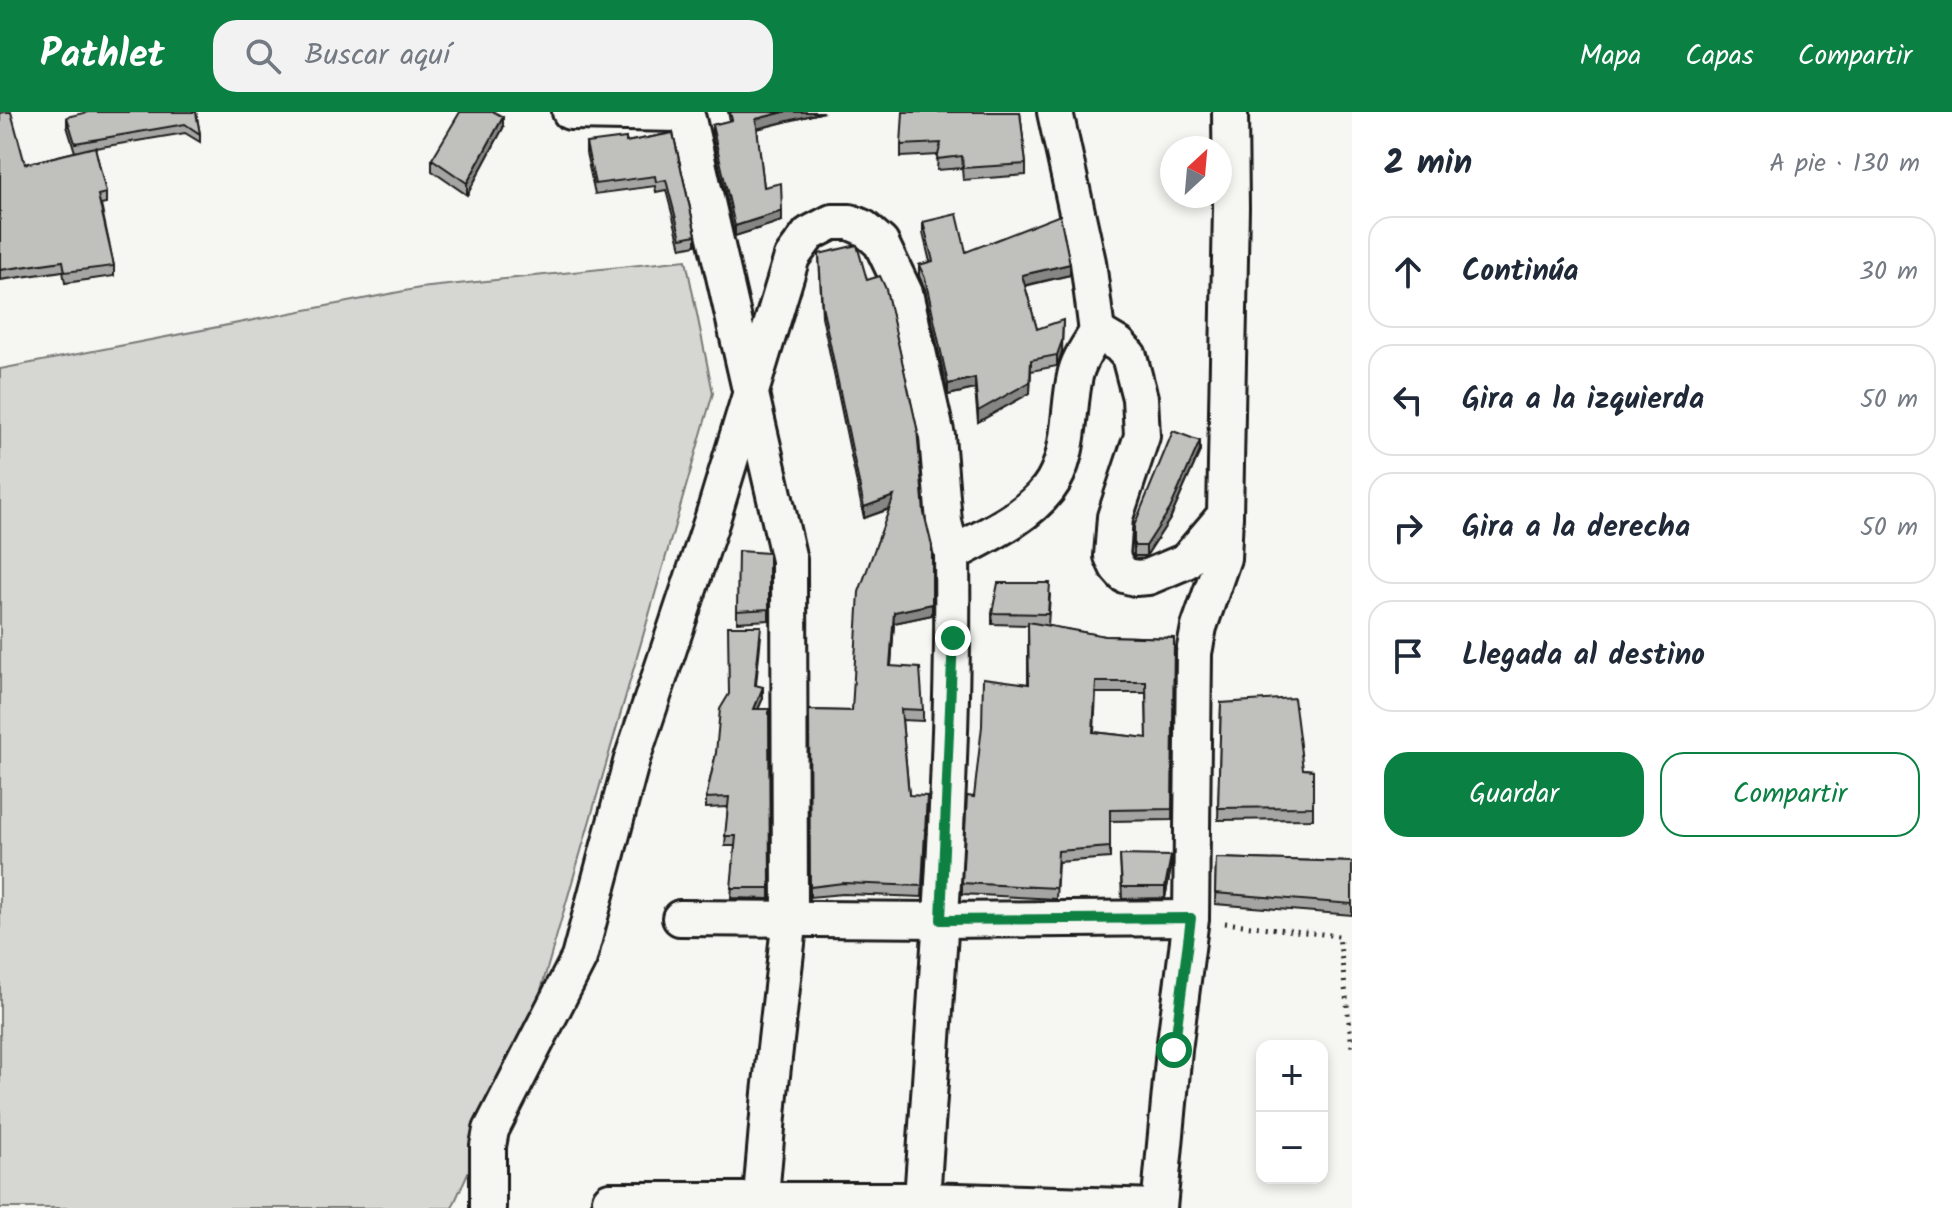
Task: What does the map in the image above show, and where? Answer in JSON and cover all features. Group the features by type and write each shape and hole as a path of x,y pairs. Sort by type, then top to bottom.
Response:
{"street":[{"path":"570,112 681,114 688,119 789,560 790,917 760,1205"},
{"path":"952,554 1017,518 1048,489 1058,471 1069,426 1075,374 1097,332 1088,262 1055,112"},
{"path":"610,1200 760,1205 922,1200 1159,1207 1191,918 1194,653 1199,627 1223,558 1231,208 1230,112"},
{"path":"488,1208 491,1130 579,958 632,759 751,394 792,257 809,234 832,222 850,222 864,228 881,243 905,293 937,436 944,522 952,554 953,638 941,920 922,1200"},
{"path":"1097,332 1119,345 1129,356 1140,398 1142,436 1115,517 1112,556 1117,567 1124,575 1148,577 1186,561 1225,515"},
{"path":"680,918 1191,918"}],"path":[{"path":"1191,918 1339,936 1352,1047"}],"shaded area":[{"path":"686,260 713,393 524,1049 452,1208 0,1208 0,369 420,288"}],"building":[{"path":"11,112 25,164 95,147 106,193 98,195 114,266 65,272 63,261 0,270 0,113"},
{"path":"88,112 196,112 200,134 185,124 75,143 67,117"},
{"path":"460,112 494,112 503,117 467,183 432,159"},
{"path":"730,112 784,112 756,119 764,187 781,183 782,211 735,226 712,125 732,120"},
{"path":"903,112 1020,112 1026,164 963,168 962,156 937,159 941,143 901,145"},
{"path":"673,133 696,235 681,238 666,180 656,182 655,176 595,184 586,143 626,138 626,142"},
{"path":"957,214 966,252 1060,215 1070,264 1022,275 1037,329 1063,320 1062,341 1057,355 1031,360 1030,382 978,411 975,378 948,384 925,278 919,265 933,261 923,222"},
{"path":"857,245 867,280 880,276 886,289 917,428 924,513 932,546 932,604 894,612 890,666 920,668 923,710 901,709 909,795 927,796 922,886 843,883 810,887 809,710 852,711 859,592 894,496 864,507 822,305 819,254"},
{"path":"1173,431 1200,441 1170,509 1146,546 1134,546 1134,526"},
{"path":"738,551 769,553 769,609 737,611"},
{"path":"998,583 1050,583 1048,614 992,613"},
{"path":"1028,622 1105,636 1174,638 1172,809 1110,810 1110,847 1058,851 1056,888 962,883 967,796 974,797 982,726 983,678 1029,684","holes":["1096,682 1146,682 1147,738 1093,732"]},
{"path":"728,626 761,626 755,685 763,687 754,709 769,709 770,888 731,888 736,836 725,836 729,797 706,798 716,753 720,709 729,694"},
{"path":"1294,698 1303,769 1313,770 1313,807 1218,808 1221,703"},
{"path":"1120,855 1171,856 1165,887 1122,887"},
{"path":"1216,858 1352,862 1352,904 1215,893"}],"route":[{"path":"953,638 941,920 1191,918 1174,1050"}]}
